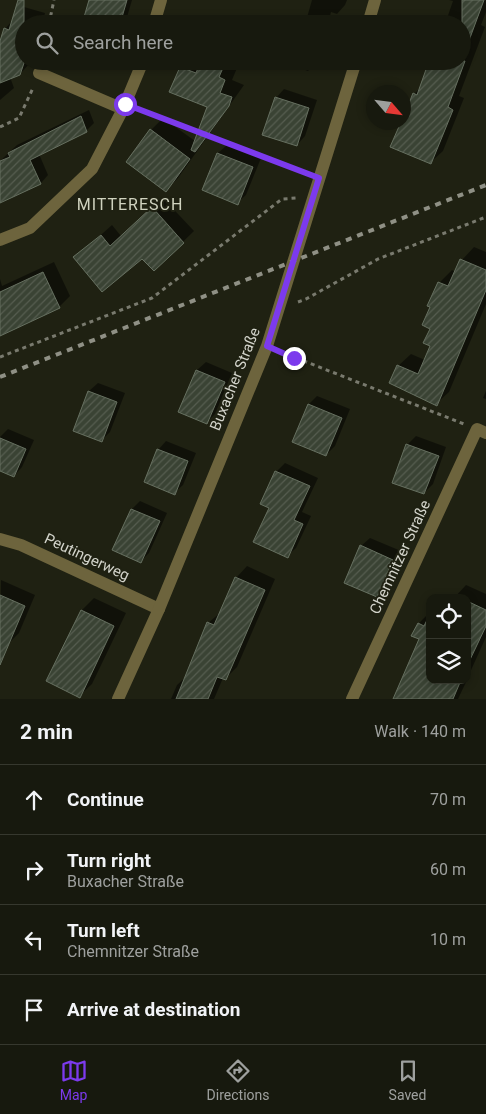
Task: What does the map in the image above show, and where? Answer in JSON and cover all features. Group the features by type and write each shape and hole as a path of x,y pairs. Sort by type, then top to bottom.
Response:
{"street":[{"path":"157,15 161,0"},
{"path":"371,15 376,0"},
{"path":"0,240 30,228 92,169 124,107 139,70"},
{"name":"Buxacher Straße","path":"118,699 160,609 267,346 353,70"},
{"path":"39,73 124,107"},
{"name":"Chemnitzer Straße","path":"352,699 481,431"},
{"name":"Peutingerweg","path":"0,539 22,545 160,609"}],"path":[{"path":"51,15 54,0"},
{"path":"0,126 19,118 39,73"},
{"path":"124,107 319,178"},
{"path":"0,357 152,298 282,199 314,198"},
{"path":"281,306 306,300 378,259 486,217"},
{"path":"267,346 481,431"}],"building":[{"path":"18,0 24,0 24,15 15,15 15,70 22,70 20,75 0,83 0,41 4,28 9,30"},
{"path":"89,0 127,0 123,15 85,15"},
{"path":"462,0 484,0 471,35 471,15 462,15"},
{"path":"179,70 188,70 196,73 197,70 222,70 219,77 225,80 220,93 232,97 229,106 195,152 191,150 207,107 169,92"},
{"path":"426,70 462,70 448,107 453,110 431,164 390,147 397,130 411,130 411,98 413,93 417,95"},
{"path":"275,97 309,108 297,146 262,135"},
{"path":"81,116 87,132 30,160 41,184 0,203 0,161 10,157 8,153"},
{"path":"150,129 190,159 166,192 126,162"},
{"path":"217,153 253,167 238,205 202,190"},
{"path":"152,207 184,243 154,271 142,259 102,292 73,257 101,235 110,246"},
{"path":"460,259 486,270 486,290 437,406 389,383 397,365 418,374 430,346 423,343 430,329 422,325 430,307 427,306 438,282 448,286"},
{"path":"43,272 60,308 0,336 0,292"},
{"path":"196,370 225,382 207,424 178,412"},
{"path":"88,391 117,402 102,442 73,431"},
{"path":"308,404 342,418 326,456 292,442"},
{"path":"0,438 26,449 14,477 0,471"},
{"path":"406,444 439,456 424,494 392,483"},
{"path":"157,449 188,461 175,495 144,482"},
{"path":"275,471 310,486 294,520 303,524 288,558 253,542 269,508 260,504"},
{"path":"131,509 160,521 141,563 112,550"},
{"path":"360,545 393,560 377,597 344,583"},
{"path":"235,577 265,590 226,680 217,677 208,699 176,699 207,622 214,625"},
{"path":"0,595 25,606 0,665"},
{"path":"471,603 486,610 486,626 471,658"},
{"path":"81,610 114,626 80,698 46,681"},
{"path":"426,622 426,684 459,684 453,699 393,699 419,639 411,636 418,623 424,626"}],"railway":[{"path":"0,377 486,185"}],"district":[{"name":"MITTERESCH","path":"130,204"}],"route":[{"path":"125,104 319,178 281,306 267,346 294,358"}]}
